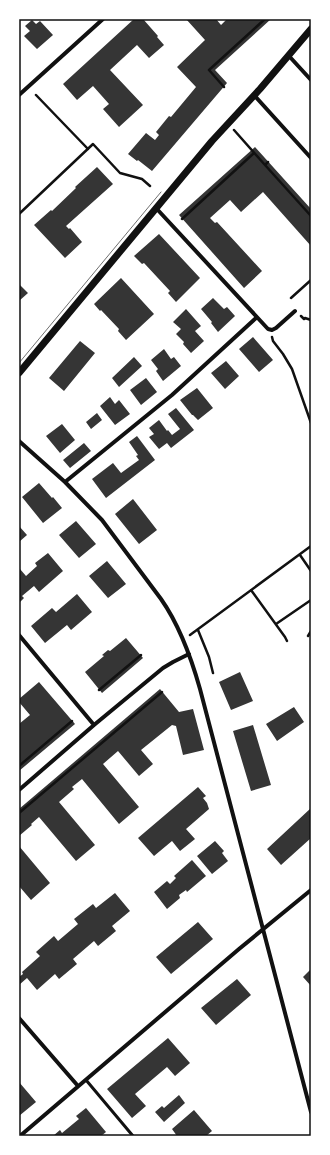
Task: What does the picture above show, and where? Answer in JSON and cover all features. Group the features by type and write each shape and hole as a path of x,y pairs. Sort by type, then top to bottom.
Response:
{"street":[{"path":"19,95 103,19"},
{"path":"19,373 220,131 254,96 311,29"},
{"path":"289,56 311,80"},
{"path":"254,96 311,158"},
{"path":"156,208 256,318 268,329 272,330 276,328 296,311"},
{"path":"65,482 172,395 256,318"},
{"path":"19,441 65,482 102,520 149,582 172,616 180,631 200,689 311,1112"},
{"path":"19,635 94,725"},
{"path":"19,790 94,725 168,664 188,654"},
{"path":"20,1136 311,890"},
{"path":"19,1018 78,1086"}],"lane":[{"path":"86,1080 134,1136"}],"path":[{"path":"224,86 209,70 265,20"},
{"path":"36,95 88,149"},
{"path":"232,128 311,216"},
{"path":"19,214 93,144 120,173 142,179 150,186"},
{"path":"182,218 254,153"},
{"path":"265,165 268,162"},
{"path":"291,298 311,280"},
{"path":"272,330 273,341 284,354 292,369 311,423"},
{"path":"190,635 311,546"},
{"path":"299,555 311,571"},
{"path":"251,590 276,624 286,641"},
{"path":"276,624 311,600"},
{"path":"198,630 214,673"},
{"path":"308,636 311,631"},
{"path":"99,690 141,655"},
{"path":"19,813 162,692"},
{"path":"19,766 72,721"}],"building":[{"path":"134,19 143,19 164,45 149,58 137,45 110,70 143,105 119,127 103,109 109,104 93,86 77,100 63,84"},
{"path":"186,19 216,19 221,25 227,19 271,19 215,70 227,83 152,171 128,154 146,133 155,140 159,135 156,132 169,116 171,117 196,87 177,67 205,40"},
{"path":"32,20 36,24 40,21 53,35 37,49 24,36 30,31 25,26"},
{"path":"255,147 311,209 311,246 263,192 241,212 230,200 210,218 215,223 217,222 262,271 244,288 179,215"},
{"path":"97,167 113,184 66,226 69,229 70,228 82,242 65,258 34,225 51,210 52,211"},
{"path":"159,234 200,278 176,302 168,293 170,291 144,263 142,264 134,256"},
{"path":"121,278 154,314 126,340 118,331 119,329 94,304"},
{"path":"19,284 28,293 19,301"},
{"path":"213,298 224,309 227,307 235,316 218,332 201,309"},
{"path":"186,309 201,326 195,331 204,341 191,353 183,344 184,342 176,334 181,329 173,322"},
{"path":"253,337 273,360 259,372 239,349"},
{"path":"80,341 95,353 64,391 49,378"},
{"path":"164,349 171,359 174,357 181,366 163,381 156,371 158,369 151,360"},
{"path":"134,357 142,366 119,387 112,378"},
{"path":"226,361 239,376 225,389 211,373"},
{"path":"146,378 157,392 141,405 130,390"},
{"path":"197,388 213,408 198,420 180,400"},
{"path":"110,397 115,404 119,400 130,414 115,425 100,406"},
{"path":"176,408 194,430 171,448 167,443 159,449 149,437 154,434 149,428 159,420 172,435 180,429 168,414"},
{"path":"97,413 102,420 91,429 86,422"},
{"path":"62,424 75,440 60,453 46,436"},
{"path":"137,436 155,460 106,498 92,479 113,463 121,473 139,460 136,456 138,455 129,442"},
{"path":"84,443 91,451 70,468 63,460"},
{"path":"39,483 62,508 43,523 22,497"},
{"path":"133,499 157,530 139,544 115,514"},
{"path":"76,521 96,544 79,558 59,535"},
{"path":"19,526 27,535 19,542"},
{"path":"48,553 63,571 39,592 34,586 22,596 24,598 19,603 19,570 20,569 26,576 37,566 35,563"},
{"path":"107,561 126,584 108,598 89,576"},
{"path":"77,594 92,612 71,630 67,625 45,643 31,626 52,608 56,612"},
{"path":"126,638 143,658 102,693 85,672 104,656 102,655 108,650 110,651"},
{"path":"240,672 253,701 231,710 219,682"},
{"path":"39,682 75,724 19,771 19,724 30,715 19,702 19,699"},
{"path":"160,689 179,712 193,709 204,750 183,755 176,726 172,725 141,750 153,764 139,776 118,751 103,764 139,807 119,824 82,779 72,787 74,789 59,802 95,845 76,861 39,817 19,836 19,809"},
{"path":"294,707 304,722 277,741 266,724"},
{"path":"253,725 271,785 251,791 233,731"},
{"path":"198,787 206,796 203,798 209,809 186,829 195,839 180,851 172,841 154,856 138,838"},
{"path":"311,808 311,838 281,865 267,849"},
{"path":"215,841 224,851 222,853 228,861 212,874 197,856"},
{"path":"19,846 50,883 31,900 19,886"},
{"path":"192,860 206,876 187,892 186,890 179,895 180,898 167,909 154,892 167,881 170,884 176,878 174,876"},
{"path":"115,893 130,911 112,926 116,931 98,946 94,941 73,959 77,964 59,979 55,974 37,990 27,978 19,985 19,977 23,974 22,972 40,956 36,952 54,936 58,941 78,924 74,919 93,904 96,908"},
{"path":"198,922 213,939 171,974 156,957"},
{"path":"311,969 311,986 303,977"},
{"path":"237,979 251,995 216,1025 201,1008"},
{"path":"168,1038 190,1063 175,1076 167,1067 135,1094 146,1106 132,1118 107,1089"},
{"path":"19,1082 36,1102 19,1116"},
{"path":"179,1095 185,1103 164,1122 155,1112 162,1106 164,1108"},
{"path":"86,1108 106,1132 101,1136 53,1136 60,1130 62,1133 79,1119 76,1116"},
{"path":"194,1110 212,1131 206,1136 177,1136 172,1129"}],"tram line":[{"path":"19,363 161,192"}]}
